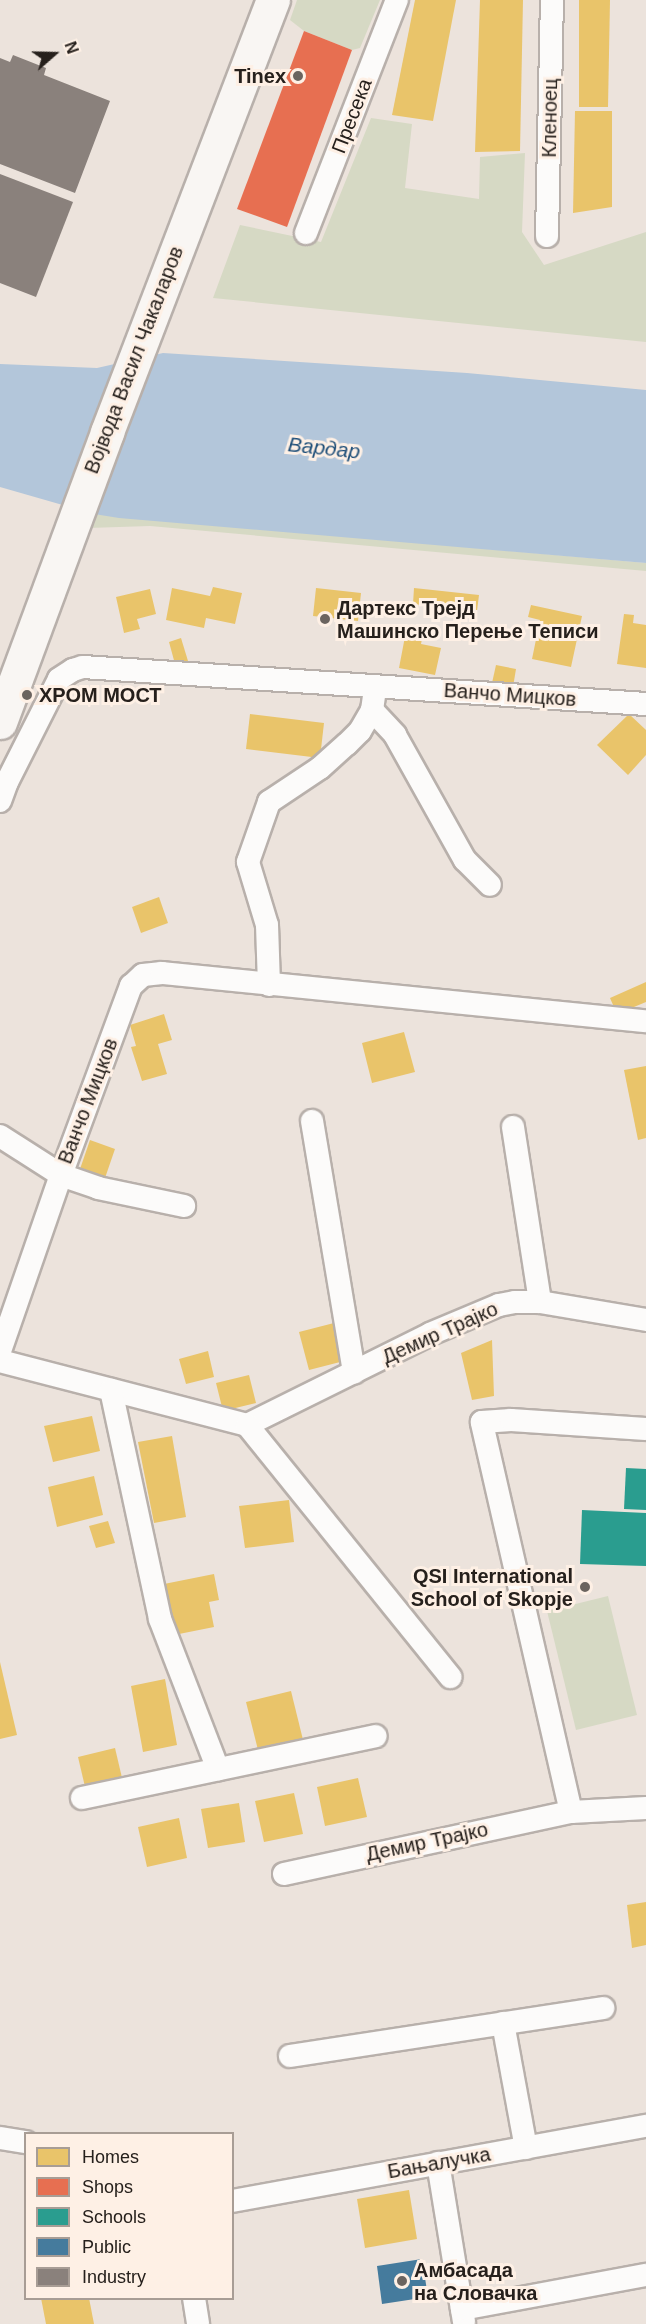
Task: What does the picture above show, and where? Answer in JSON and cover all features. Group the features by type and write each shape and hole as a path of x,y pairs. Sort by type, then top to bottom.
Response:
{"street":[{"name":"Војвода Васил Чакаларов","path":"0,722 160,291 273,0"},
{"name":"Пресека","path":"306,233 397,0"},
{"name":"Кленоец","path":"547,236 552,0"},
{"name":"Ванчо Мицков","path":"0,801 7,782 60,679 73,670 83,667 195,672 373,699 474,691 646,704"},
{"path":"373,699 465,860 490,885"},
{"path":"269,985 267,925 248,862 269,802 320,768 347,744 360,731 373,699"},
{"name":"Ванчо Мицков","path":"0,1351 61,1175 131,986 137,980 152,973 162,973 646,1022"},
{"path":"312,1121 354,1373"},
{"path":"513,1127 540,1302"},
{"path":"0,1136 61,1175 98,1188 184,1206"},
{"name":"Демир Трајко","path":"247,1425 477,1314 515,1302 540,1302 646,1320"},
{"path":"0,1361 247,1425 450,1677"},
{"path":"111,1390 159,1619 219,1769"},
{"path":"571,1812 482,1422 511,1420 646,1429"},
{"path":"82,1798 376,1736"},
{"name":"Демир Трајко","path":"284,1874 571,1812 646,1808"},
{"path":"290,2056 603,2008"},
{"path":"503,2023 526,2148"},
{"name":"Бањалучка","path":"234,2200 646,2126"},
{"path":"0,2138 24,2142"},
{"path":"438,2163 463,2316 646,2275"},
{"path":"194,2300 198,2324"}],"green space":[{"path":"297,0 380,0 360,48 352,50 304,31 290,20"},
{"path":"371,118 412,124 405,188 479,199 480,157 525,153 522,232 544,265 646,232 646,342 213,298 240,225 321,242"},
{"path":"94,514 646,563 646,571 150,526 88,528"},
{"path":"608,1596 637,1715 576,1730 547,1611"}],"water":[{"name":"Вардар","path":"163,353 467,373 646,390 646,563 119,518 94,514 0,487 0,364 97,368"}],"building: Homes":[{"path":"415,0 456,0 433,121 392,115"},
{"path":"480,0 523,0 520,151 475,152"},
{"path":"579,0 610,0 608,107 579,107"},
{"path":"575,111 612,111 612,207 573,213"},
{"path":"213,587 242,593 235,624 206,618 204,628 166,620 172,588 210,596"},
{"path":"316,588 361,593 358,621 313,616"},
{"path":"414,588 479,595 477,611 413,604"},
{"path":"150,589 156,614 137,619 140,629 124,633 116,597"},
{"path":"531,605 582,616 571,667 532,659 540,620 528,617"},
{"path":"624,614 634,615 633,623 646,625 646,668 617,664"},
{"path":"407,626 424,629 421,644 441,648 435,675 399,668"},
{"path":"181,638 188,661 175,664 169,642"},
{"path":"496,665 516,669 513,687 492,683"},
{"path":"250,714 324,723 320,758 246,749"},
{"path":"629,714 646,730 646,755 628,775 597,745"},
{"path":"159,897 168,923 141,933 132,907"},
{"path":"646,982 646,1002 617,1014 610,998"},
{"path":"164,1014 172,1040 158,1044 167,1074 142,1081 131,1047 136,1046 130,1025"},
{"path":"404,1032 415,1072 372,1083 362,1043"},
{"path":"646,1066 646,1138 638,1140 624,1070"},
{"path":"90,1140 115,1149 105,1178 80,1169"},
{"path":"334,1323 344,1361 309,1370 299,1332"},
{"path":"492,1340 494,1396 472,1400 461,1353"},
{"path":"208,1351 214,1377 186,1384 179,1359"},
{"path":"249,1375 256,1403 223,1411 216,1383"},
{"path":"92,1416 100,1451 53,1462 44,1426"},
{"path":"172,1436 186,1517 154,1523 138,1442"},
{"path":"94,1476 103,1515 57,1527 48,1487"},
{"path":"289,1500 294,1542 245,1548 239,1506"},
{"path":"108,1521 115,1543 96,1548 89,1526"},
{"path":"214,1574 219,1600 209,1602 214,1627 174,1635 164,1584"},
{"path":"0,1662 17,1735 0,1739"},
{"path":"165,1679 177,1745 143,1752 131,1686"},
{"path":"291,1691 304,1744 259,1754 246,1702"},
{"path":"115,1748 123,1782 86,1791 78,1757"},
{"path":"358,1778 367,1817 325,1826 317,1787"},
{"path":"294,1793 303,1834 264,1842 255,1801"},
{"path":"239,1803 245,1842 208,1848 201,1809"},
{"path":"179,1818 187,1858 147,1867 138,1827"},
{"path":"646,1902 646,1945 632,1948 627,1905"},
{"path":"409,2190 417,2239 365,2248 357,2199"},
{"path":"41,2300 89,2300 94,2324 46,2324"}],"building: Shops":[{"path":"304,31 352,50 287,227 237,209"}],"building: Schools":[{"path":"626,1468 646,1469 646,1510 624,1509"},
{"path":"582,1510 646,1513 646,1566 580,1564"}],"building: Public":[{"name":"Амбасада на Словачка","path":"422,2259 428,2297 382,2304 377,2266"}],"building: Industry":[{"path":"13,55 46,68 44,75 110,101 75,193 0,164 0,58 10,62"},
{"path":"0,174 73,202 36,297 0,283"}],"place":[{"name":"Tinex","path":"298,76"},
{"name":"Дартекс Трејд Машинско Перење Теписи","path":"325,619"},
{"name":"ХРОМ МОСТ","path":"27,695"},
{"name":"QSI International School of Skopje","path":"585,1587"},
{"name":"Амбасада на Словачка","path":"402,2281"}]}
